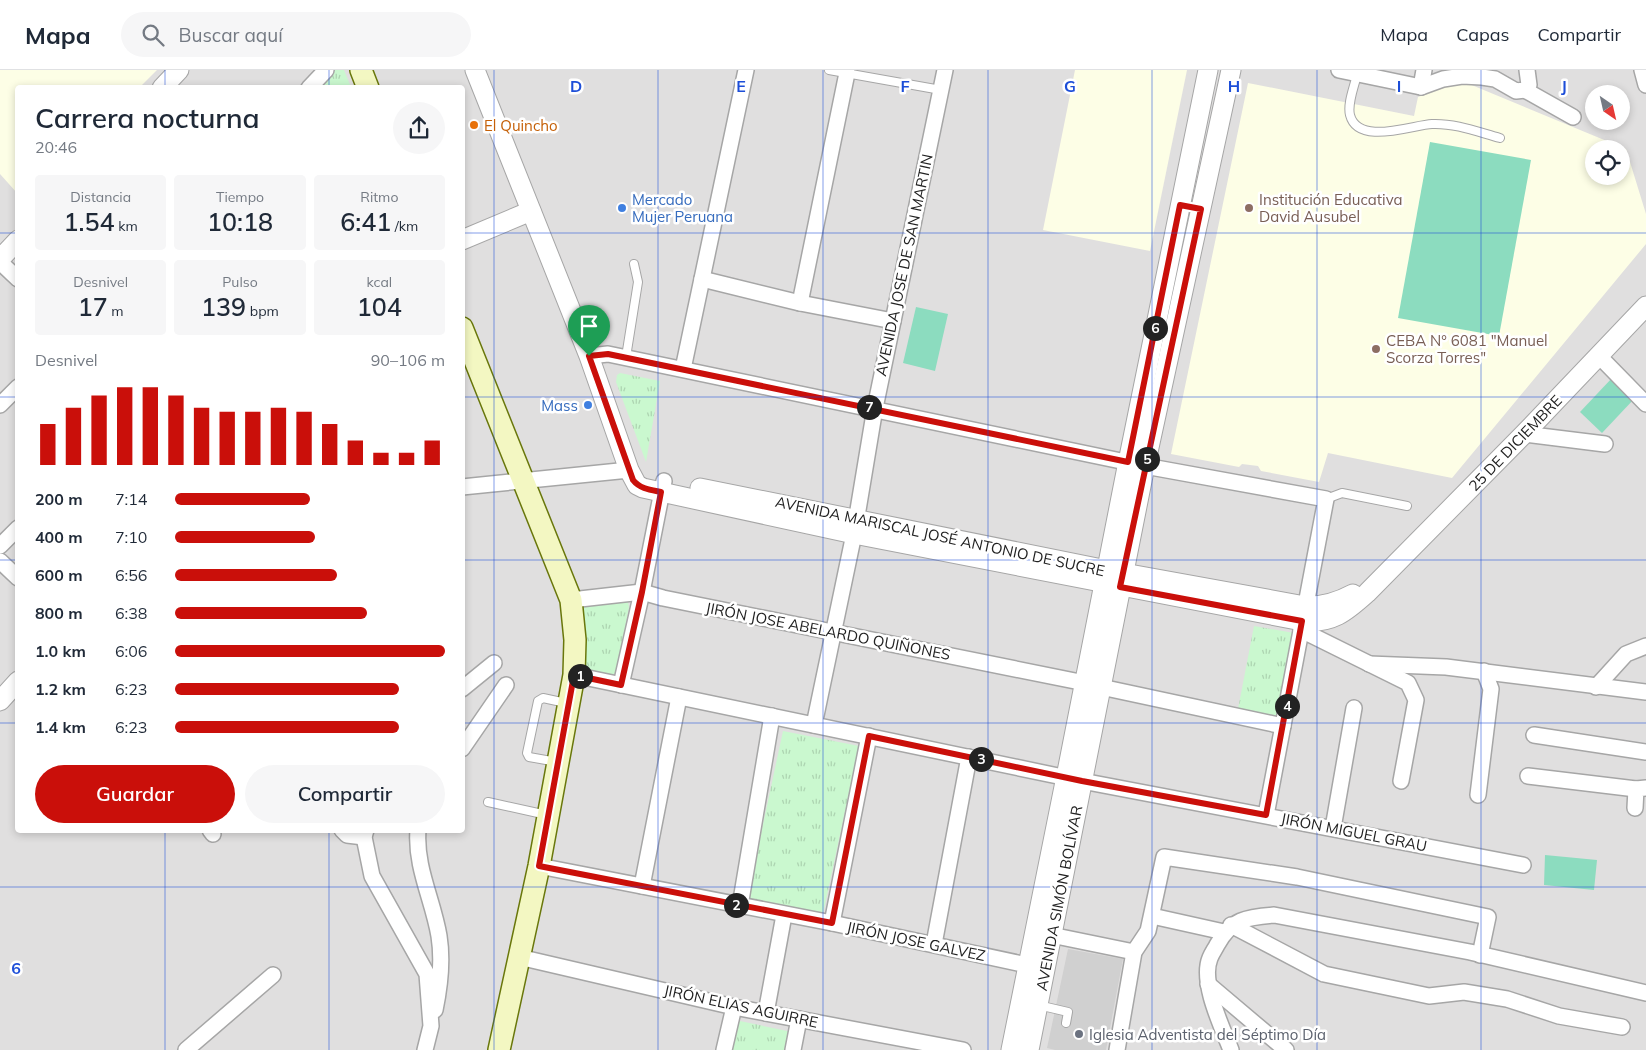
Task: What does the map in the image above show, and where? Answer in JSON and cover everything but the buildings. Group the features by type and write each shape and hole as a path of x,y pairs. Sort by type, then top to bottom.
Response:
{"main road":[{"path":"361,70 367,85"},
{"path":"465,336 571,600 575,640 574,675 539,866 500,1050"}],"street":[{"path":"165,85 179,70"},
{"path":"312,85 326,70"},
{"path":"465,487 629,470 589,356 475,70"},
{"path":"683,370 746,70"},
{"name":"AVENIDA JOSE DE SAN MARTIN","path":"814,725 855,526 875,408 945,70"},
{"name":"AVENIDA SIMÓN BOLÍVAR","path":"1022,1049 1028,965 1074,779 1101,687 1114,578 1136,464 1180,205 1208,70"},
{"name":"AVENIDA SIMÓN BOLÍVAR","path":"1136,464 1201,209 1231,70"},
{"path":"1339,70 1421,86 1443,79 1494,74 1516,91 1525,90 1573,117"},
{"path":"1421,86 1424,70"},
{"path":"1525,90 1529,85 1527,70"},
{"path":"1642,70 1646,85"},
{"path":"800,303 847,73"},
{"path":"1180,205 1201,209"},
{"path":"465,239 531,210"},
{"path":"4,253 15,273"},
{"path":"702,279 800,303 893,321"},
{"name":"25 DE DICIEMBRE","path":"1382,577 1524,434 1646,306"},
{"path":"589,356 608,354 626,357 1136,464 1326,499 1266,815"},
{"path":"1599,356 1646,404"},
{"path":"0,405 15,391"},
{"path":"1524,434 1605,444"},
{"name":"AVENIDA MARISCAL JOSÉ ANTONIO DE SUCRE","path":"629,470 663,486 1114,578 1303,619 1317,607 1331,604 1357,592 1382,577"},
{"path":"621,685 663,486"},
{"path":"0,546 15,531"},
{"path":"0,560 15,575"},
{"name":"JIRÓN JOSE ABELARDO QUIÑONES","path":"571,600 642,592 663,598 1284,726"},
{"path":"1303,619 1369,664 1408,683 1416,700 1401,781"},
{"path":"1596,687 1626,654 1646,646"},
{"path":"465,687 494,663"},
{"path":"1369,664 1446,667 1646,692"},
{"path":"1478,795 1490,689 1484,671"},
{"name":"JIRÓN MIGUEL GRAU","path":"574,675 1074,779 1523,865"},
{"path":"0,701 15,684"},
{"path":"465,745 506,685"},
{"path":"642,886 679,697"},
{"path":"1332,828 1354,708"},
{"path":"740,906 772,716"},
{"path":"1534,735 1646,752"},
{"path":"832,923 869,736"},
{"path":"934,944 969,757"},
{"path":"1528,776 1641,789 1635,808"},
{"name":"AVENIDA SIMÓN BOLÍVAR","path":"1022,1049 1038,1005 1052,935 1074,779"},
{"path":"346,833 365,834 372,876 427,974 431,1026"},
{"path":"418,833 419,858 439,937 441,978 425,1050"},
{"path":"1117,1050 1134,952 1148,931 1164,856 1297,877 1488,917 1480,955"},
{"name":"JIRÓN JOSE GALVEZ","path":"539,866 832,923 1028,965"},
{"path":"766,1013 784,915"},
{"path":"1231,1050 1208,984 1209,960 1227,929 1238,921 1257,916 1274,915 1480,955 1646,993"},
{"path":"1152,916 1227,929 1324,974 1429,996 1464,992 1506,999 1559,1016 1622,1027"},
{"path":"1052,935 1134,952"},
{"name":"JIRÓN ELIAS AGUIRRE","path":"519,957 734,1007 963,1050"},
{"path":"186,1050 272,975"},
{"path":"1208,984 1286,1050"},
{"path":"724,1050 734,1007"},
{"path":"793,1050 799,1019"}],"lane":[{"path":"829,70 940,90"},
{"path":"1358,74 1350,106 1350,115 1360,127 1371,132 1384,133 1431,124 1444,124 1500,138"},
{"path":"626,357 638,282 634,264"},
{"path":"1326,499 1342,493 1407,506"},
{"path":"558,762 530,757 527,753 538,701 543,698 568,703"},
{"path":"488,802 548,816"},
{"path":"1038,1005 1068,1012 1066,1023"}],"shaded area":[{"path":"0,70 1646,70 1646,1050 0,1050"},
{"path":"0,70 157,70 142,85 15,85 15,191 0,174"},
{"path":"1075,70 1187,70 1150,251 1043,230"},
{"name":"CEBA N° 6081 \"Manuel Scorza Torres\"","path":"1462,81 1604,140 1585,140 1585,185 1630,185 1630,162 1646,214 1646,244 1452,478 1328,453 1319,482 1261,471 1258,466 1242,464 1239,467 1171,454 1248,83 1414,116 1418,97"},
{"path":"1068,949 1123,959 1106,1050 1055,1050 1047,1048"}],"green space":[{"path":"335,70 344,70 350,85 321,85"},
{"path":"1430,142 1531,160 1499,336 1398,318"},
{"path":"916,307 948,314 935,371 903,363"},
{"path":"620,373 660,381 646,462 616,382 617,375"},
{"path":"1612,378 1634,399 1602,433 1580,412"},
{"path":"623,599 628,602 629,607 616,673 608,676 586,672 579,605"},
{"path":"1254,626 1294,633 1278,716 1238,709"},
{"path":"783,731 859,746 823,914 747,899"},
{"path":"1545,855 1597,860 1594,890 1544,885"},
{"path":"735,1020 792,1032 788,1050 728,1050"}],"place":[{"name":"El Quincho","path":"474,125"},
{"name":"Mercado Mujer Peruana","path":"622,208"},
{"name":"Institución Educativa David Ausubel","path":"1249,208"},
{"name":"CEBA N° 6081 \"Manuel Scorza Torres\"","path":"1376,349"},
{"name":"Mass","path":"588,405"},
{"name":"Iglesia Adventista del Séptimo Día","path":"1079,1034"}],"route":[{"path":"1180,205 1201,209 1120,587 1302,621 1266,815 1082,781 869,736 832,923 539,866 574,675 621,685 642,592 661,492 643,488 633,480 589,356 608,354 1128,462 1180,205"}]}
